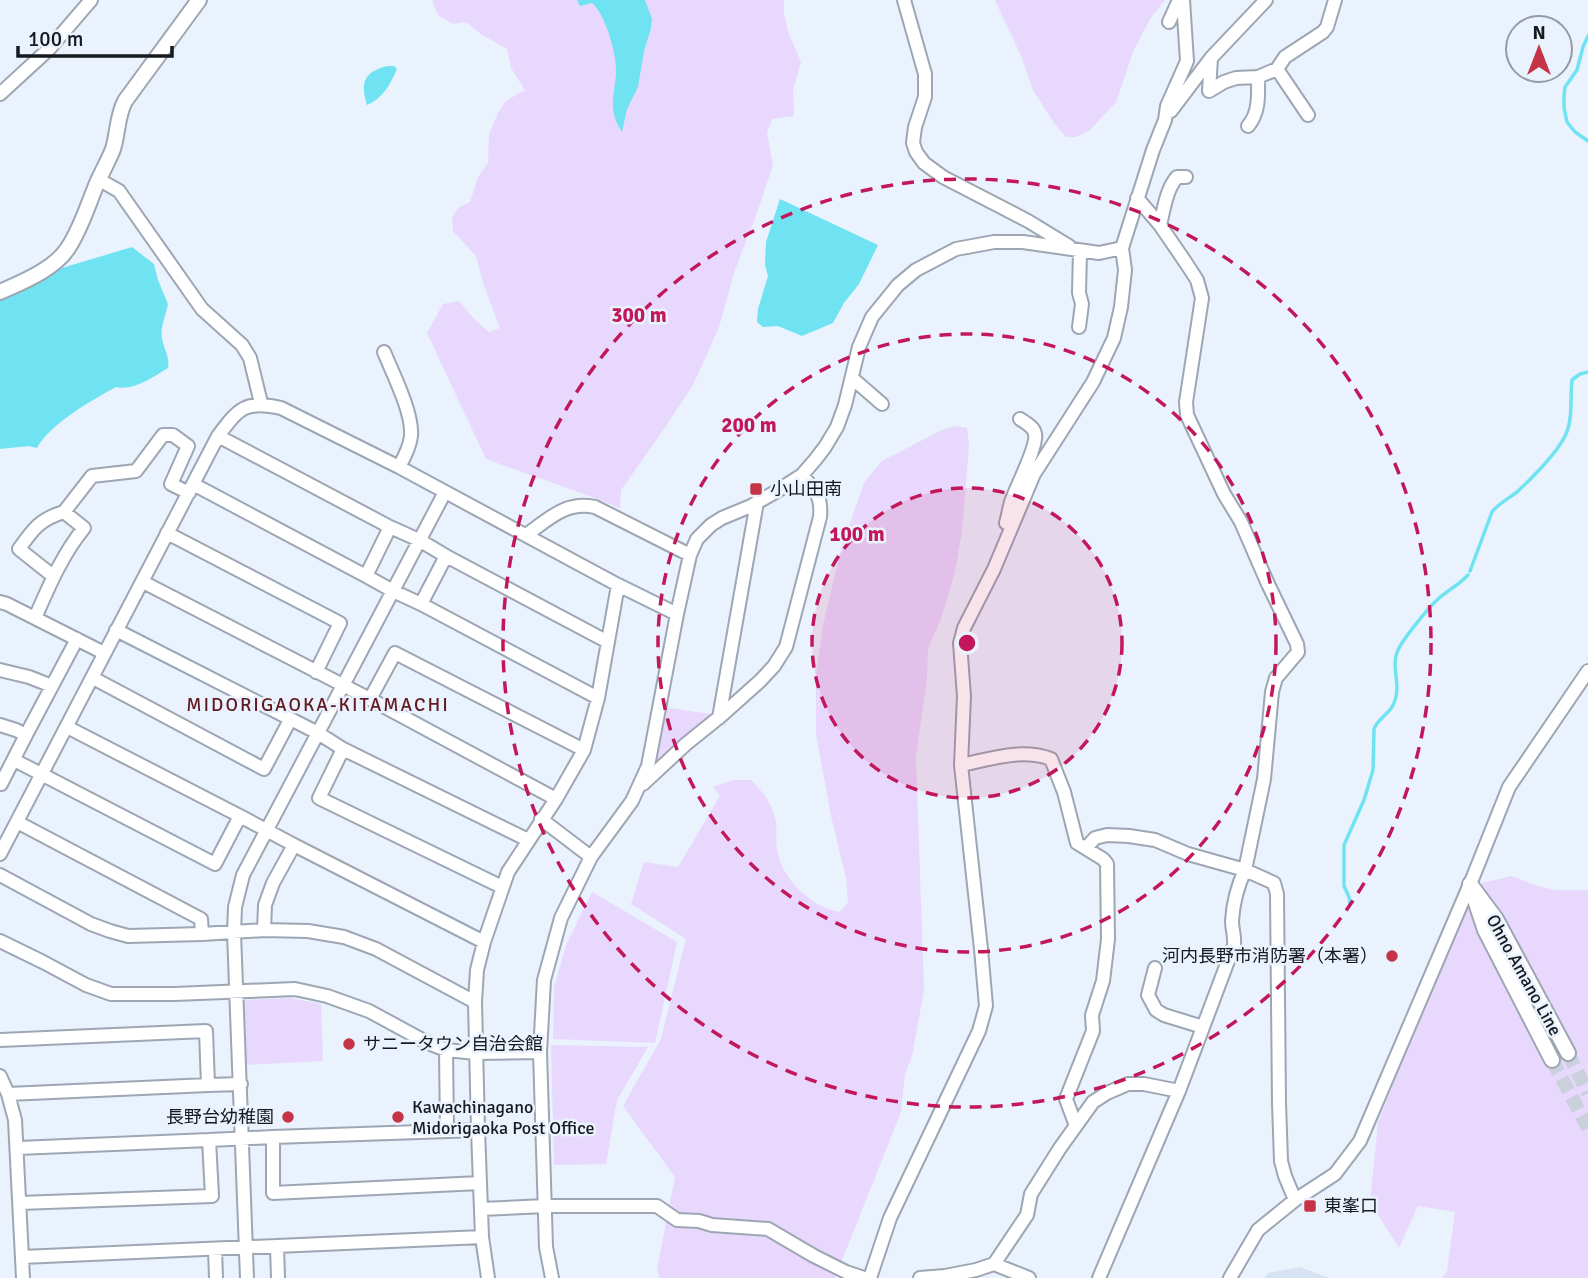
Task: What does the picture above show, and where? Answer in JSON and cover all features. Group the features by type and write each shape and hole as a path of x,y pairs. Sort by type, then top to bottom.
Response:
{"main road":[{"path":"0,292 48,267 67,250 113,150 125,101 199,0"},
{"name":"Ohno Amano Line","path":"1470,884 1496,919 1568,1053"},
{"name":"Ohno Amano Line","path":"1470,884 1485,930 1552,1060"}],"street":[{"path":"0,94 48,49 91,0"},
{"path":"904,0 925,74 925,97 915,127 913,143 916,152 924,163 943,177 1078,250"},
{"path":"1169,22 1181,0"},
{"path":"481,1209 657,1206 677,1220 768,1229 846,1272 872,1277 890,1218 979,1031 986,1006 961,765 964,696 960,643 964,628 990,577 1034,474 1093,382 1114,338 1122,307 1125,270 1122,248 1165,120 1167,106 1187,61 1181,0"},
{"path":"1165,120 1211,58 1266,0"},
{"path":"1211,58 1209,91 1236,78 1258,77 1277,69 1285,57 1323,32 1335,0"},
{"path":"1277,69 1308,116"},
{"path":"1248,126 1254,118 1259,99 1258,77"},
{"path":"1160,225 1168,190 1177,177 1186,177"},
{"path":"98,179 119,191 202,309 242,345 250,358 261,403"},
{"path":"1100,1278 1179,1091 1234,945 1232,922 1264,779 1272,692 1276,678 1298,652 1297,644 1241,522 1224,494 1187,415 1186,402 1202,298 1197,280 1160,225 1137,198"},
{"path":"552,1278 546,1247 540,1052 544,980 561,918 591,857 632,802 648,766 677,614 690,555 697,539 711,525 802,475 825,447 837,427 859,347 872,317 898,285 916,270 956,249 994,242 1023,242 1099,253 1122,248"},
{"path":"1078,250 1079,293 1082,303 1079,327"},
{"path":"384,352 411,420 411,438 398,467"},
{"path":"852,378 882,404"},
{"path":"0,854 218,436 235,413 261,403 281,408 398,467 677,614"},
{"path":"990,577 991,563 1010,512 1009,506 1034,449 1036,435 1032,427 1020,419"},
{"path":"53,576 19,549 36,526 51,516 64,512 92,476 136,471 163,435 173,435 188,446 171,484 191,489 366,576 598,698"},
{"path":"218,436 608,642"},
{"path":"639,787 760,681 786,647 821,507 820,498 802,475"},
{"path":"247,1278 235,907 243,876 444,492"},
{"path":"719,718 757,502"},
{"path":"526,535 562,510 573,505 584,505 595,507 690,555"},
{"path":"35,618 69,545 83,528 64,512"},
{"path":"366,576 390,527"},
{"path":"167,533 340,623 317,672"},
{"path":"421,604 446,556"},
{"path":"143,582 556,799"},
{"path":"488,1278 482,1237 478,1130 475,1002 477,970 508,872 556,799 584,750 598,698 618,585"},
{"path":"0,616 0,602 104,653"},
{"path":"116,630 318,733 343,749 528,840"},
{"path":"0,785 77,639"},
{"path":"370,699 395,653 584,750"},
{"path":"0,670 52,686"},
{"path":"1230,1278 1258,1230 1295,1200 1335,1174 1360,1141 1509,787 1588,671"},
{"path":"93,678 264,769 290,720"},
{"path":"0,725 26,735"},
{"path":"67,727 484,942"},
{"path":"343,749 319,797 502,887"},
{"path":"961,765 1032,753 1051,759 1064,792 1077,843 1107,864 1108,939 1102,981 1092,1016 1093,1031 1066,1099 1076,1126"},
{"path":"14,760 215,864 240,816"},
{"path":"541,819 591,857"},
{"path":"17,822 201,919 202,934"},
{"path":"1086,848 1095,838 1107,835 1155,840 1188,854 1245,870 1274,883 1277,894 1281,1161 1295,1200"},
{"path":"264,930 265,905 273,883 294,845"},
{"path":"0,875 91,924 128,936 264,930 308,931 344,937 376,948 475,1002"},
{"path":"0,941 86,985 111,993 175,994 295,989 327,996 369,1011 446,1051 540,1052"},
{"path":"1155,968 1148,995 1156,1010 1203,1027"},
{"path":"0,1040 206,1031 208,1085"},
{"path":"446,1051 447,1131"},
{"path":"0,1076 15,1121 23,1278"},
{"path":"8,1094 241,1084"},
{"path":"920,1278 976,1270 994,1264 1027,1215 1031,1194 1093,1102 1128,1084 1179,1091"},
{"path":"18,1148 478,1130"},
{"path":"273,1137 273,1193 480,1183"},
{"path":"20,1203 212,1196 209,1140"},
{"path":"22,1257 482,1237"},
{"path":"277,1246 278,1278"},
{"path":"215,1249 216,1278"},
{"path":"994,1264 1029,1278"}],"shaded area":[{"path":"432,0 784,0 788,32 801,62 793,90 794,116 772,119 767,133 773,165 735,270 719,327 693,385 621,490 620,508 486,459 427,333 443,304 459,301 489,332 500,328 476,256 453,231 452,218 458,208 470,202 478,177 488,163 489,134 498,113 506,101 525,90 511,68 507,49 466,22 453,24 438,15"},
{"path":"995,0 1165,0 1150,19 1133,52 1116,102 1090,130 1076,137 1066,137 1033,90 1021,56"},
{"path":"956,426 967,428 969,446 962,532 955,572 941,619 928,648 927,679 916,757 924,990 912,1056 905,1074 901,1112 835,1278 660,1278 657,1269 675,1177 623,1106 661,1039 686,939 631,904 644,862 678,867 720,796 713,787 733,780 751,780 773,810 778,855 793,884 810,899 829,909 839,912 848,903 846,878 816,734 816,674 823,625 841,549 864,483 882,461 942,430"},
{"path":"663,707 710,714 710,721 661,765 653,764"},
{"path":"1512,876 1556,890 1588,890 1588,1278 1442,1278 1447,1272 1455,1212 1418,1206 1399,1248 1370,1202 1378,1122 1458,923 1478,884"},
{"path":"592,892 677,942 655,1043 553,1039 554,988 566,945"},
{"path":"290,998 321,1004 323,1061 243,1065 239,1000"},
{"path":"551,1045 648,1047 617,1100 606,1164 554,1165"},
{"path":"1300,1267 1329,1278 1264,1278 1268,1273"}],"water":[{"path":"577,0 645,0 652,19 638,87 627,109 622,132 613,108 616,69 609,34 597,8 592,3 580,6"},
{"path":"387,66 397,69 392,80 382,95 367,105 364,90 366,79 373,71"},
{"path":"780,199 878,245 859,284 833,323 802,336 778,326 763,327 757,322 768,276 765,265 766,242"},
{"path":"132,247 154,264 168,304 162,334 168,368 136,385 116,387 84,406 62,421 37,448 29,446 0,449 0,298 20,292 62,268"}],"waterway":[{"path":"1588,36 1577,70 1565,87 1564,96 1567,122 1588,141"},
{"path":"1470,571 1492,512 1517,492 1562,442 1570,421 1572,380 1588,372"},
{"path":"1350,904 1344,886 1344,845 1364,800 1373,770 1374,729 1392,707 1396,697 1395,663 1398,650 1434,603 1468,575"}],"tunnel":[{"path":"1568,1053 1588,1093"},
{"path":"1552,1060 1588,1128"}],"place":[{"name":"小山田南","path":"756,489"},
{"name":"河内長野市消防署（本署）","path":"1392,956"},
{"name":"サニータウン自治会館","path":"349,1044"},
{"name":"長野台幼稚園","path":"288,1117"},
{"name":"Kawachinagano Midorigaoka Post Office","path":"398,1117"},
{"name":"東峯口","path":"1310,1206"}],"district":[{"name":"MIDORIGAOKA-KITAMACHI","path":"318,705"}]}
